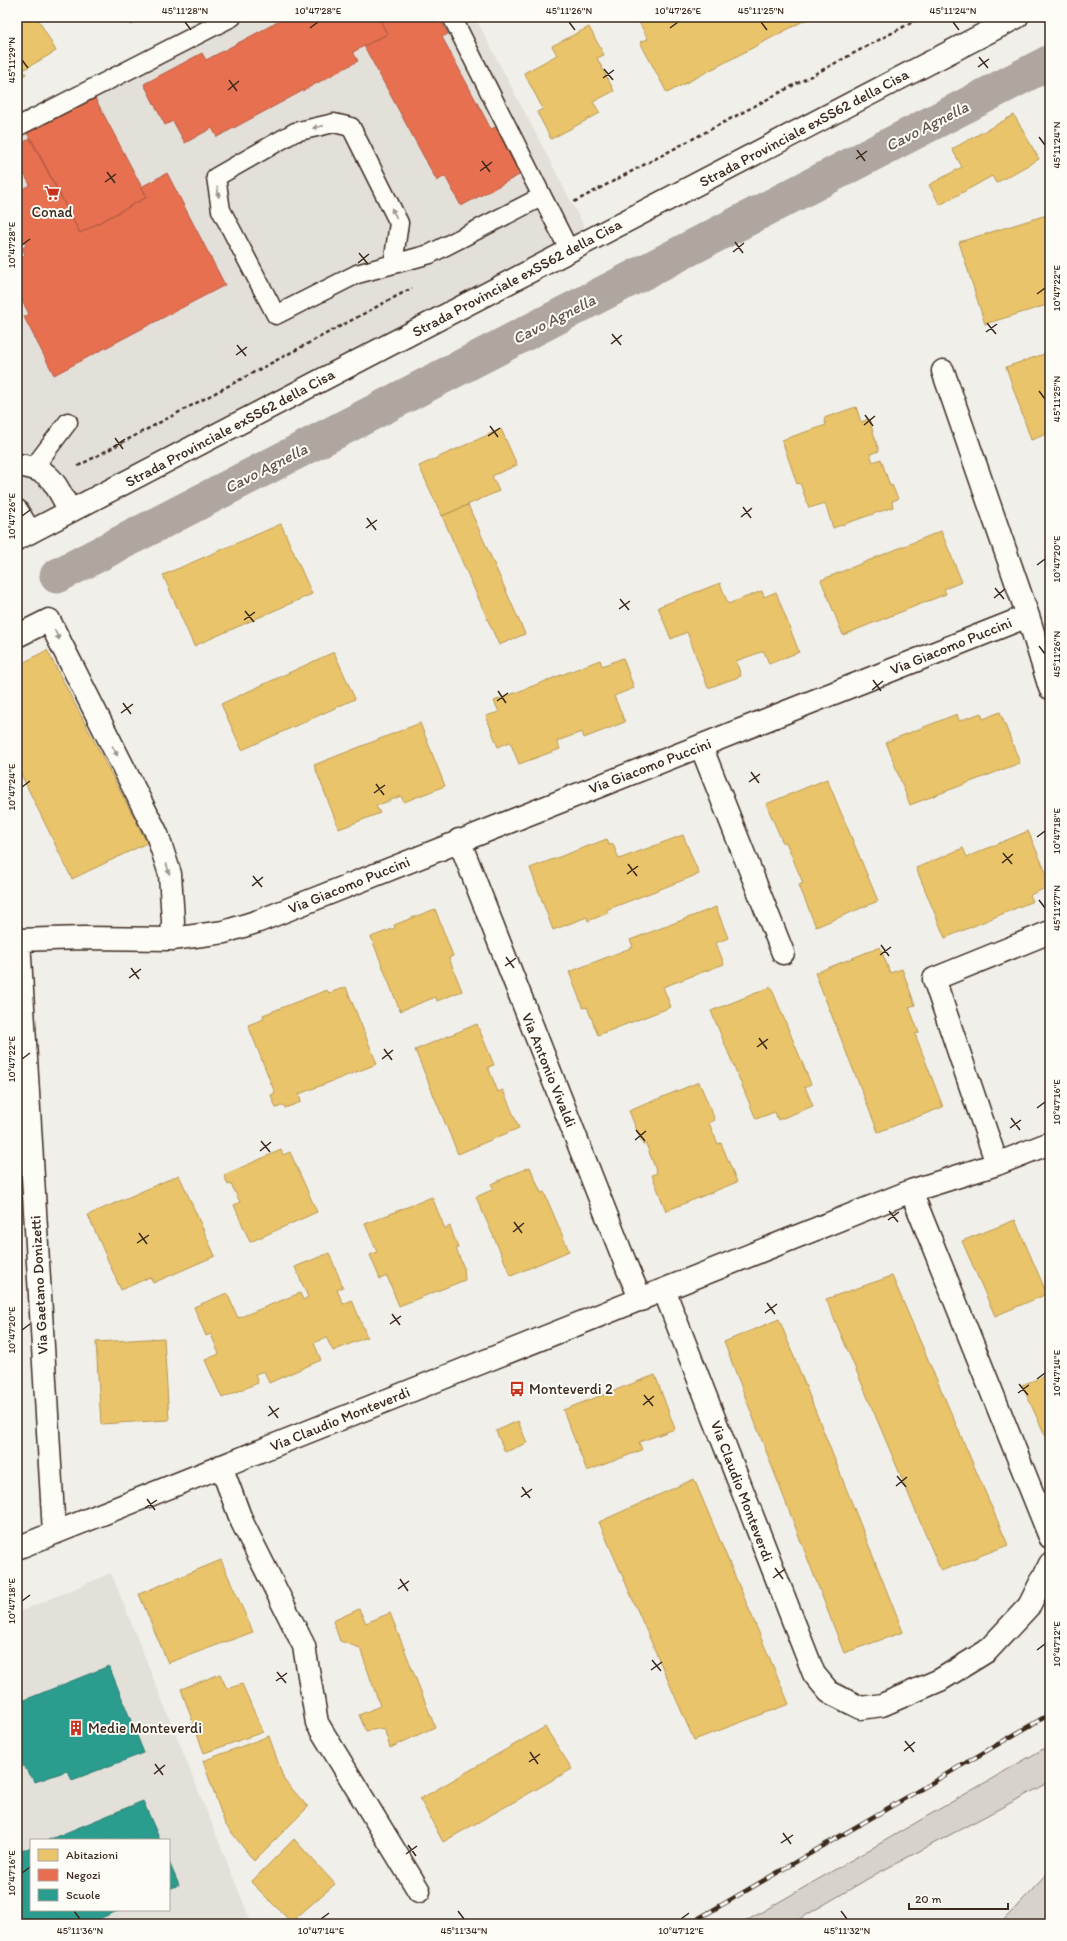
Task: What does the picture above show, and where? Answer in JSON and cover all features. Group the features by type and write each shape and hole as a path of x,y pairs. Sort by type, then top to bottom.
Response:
{"street":[{"name":"Strada Provinciale exSS62 della Cisa","path":"24,535 1017,17"},
{"name":"Via Giacomo Puccini","path":"18,940 84,938 172,939 224,932 259,921 459,840 1028,616 943,371"},
{"path":"26,466 45,472 52,480 70,511"},
{"path":"17,511 24,535"},
{"path":"1028,616 1050,688"},
{"path":"17,636 50,620 157,834 170,874 173,921 172,939"},
{"path":"701,746 783,953"},
{"name":"Via Antonio Vivaldi","path":"459,840 641,1300"},
{"path":"997,1164 934,979 1050,932"},
{"name":"Via Gaetano Donizetti","path":"18,940 54,1533"},
{"name":"Via Claudio Monteverdi","path":"17,1548 911,1191 997,1164 1050,1143"},
{"path":"911,1191 1050,1538"},
{"name":"Via Claudio Monteverdi","path":"664,1290 814,1674 828,1692 861,1708 882,1705 940,1680 987,1651 1029,1606 1050,1564"},
{"path":"221,1466 242,1522 304,1646 317,1723 419,1891"}],"lane":[{"path":"17,127 232,17"},
{"path":"452,17 541,197 569,250"},
{"path":"393,264 399,223 351,127 334,123 295,132 216,177 221,210 276,315 357,274 430,254 541,197"},
{"path":"26,466 68,422"}],"shaded area":[{"path":"205,17 475,17 586,230 17,528 17,121"},
{"path":"111,1573 252,1924 17,1924 17,1613"},
{"path":"1050,1745 1050,1782 876,1874 791,1924 741,1924"},
{"path":"1050,1871 1049,1924 1000,1924"}],"building: Abitazioni":[{"path":"17,17 37,17 56,51 23,70 26,74 17,79"},
{"path":"127,17 146,17 131,25"},
{"path":"643,17 811,17 667,93 640,42 648,39 638,20"},
{"path":"589,27 604,55 597,58 614,91 593,102 600,113 551,139 537,112 543,109 524,73 557,55 552,46"},
{"path":"1014,115 1039,159 996,183 992,176 940,205 929,185 962,167 952,149"},
{"path":"1050,214 1050,304 985,324 959,242"},
{"path":"1050,352 1050,433 1031,440 1006,367"},
{"path":"856,407 861,422 869,419 879,451 870,454 873,462 881,459 890,486 892,485 898,499 892,501 893,507 833,528 825,503 809,508 800,483 797,484 782,440 826,425 824,418"},
{"path":"501,429 517,465 492,476 499,491 442,516 419,466"},
{"path":"468,505 525,634 499,645 442,516"},
{"path":"281,524 312,594 194,646 163,575"},
{"path":"941,531 962,582 944,589 946,594 843,635 821,580"},
{"path":"720,583 728,604 762,591 764,597 776,592 799,652 769,664 764,651 736,661 741,676 708,688 687,632 671,639 658,607"},
{"path":"47,650 147,843 72,879 17,766 17,666"},
{"path":"334,652 355,699 242,750 221,704"},
{"path":"623,658 634,688 614,696 625,722 584,738 582,732 557,741 560,749 519,764 510,742 498,747 486,716 499,712 494,701 600,660 602,666"},
{"path":"1000,712 1020,763 910,805 886,742 957,714 959,721 981,713 983,719"},
{"path":"420,723 445,786 404,802 401,796 376,806 380,813 339,829 314,765"},
{"path":"827,779 878,901 816,927 799,885 803,883 786,842 783,843 766,804"},
{"path":"1028,831 1050,882 1050,886 1030,895 1033,901 945,938 916,868 963,848 967,857"},
{"path":"683,835 699,874 606,910 608,913 588,921 587,917 553,930 530,868 607,839 609,845 613,844 619,859"},
{"path":"716,907 728,938 716,943 724,964 663,987 671,1007 598,1035 587,1007 583,1008 569,972 633,947 630,940"},
{"path":"435,909 453,956 449,958 462,991 437,1001 436,997 400,1011 371,937 395,928 394,925"},
{"path":"880,947 890,973 902,969 915,1005 909,1007 919,1033 915,1034 943,1107 878,1132 815,973"},
{"path":"346,987 377,1064 299,1094 301,1102 285,1108 284,1105 276,1108 271,1095 275,1093 248,1025 264,1019 263,1015 327,990 329,993"},
{"path":"771,987 811,1084 805,1087 813,1106 778,1120 775,1112 756,1119 711,1011"},
{"path":"477,1024 494,1065 488,1067 498,1092 503,1090 519,1128 458,1154 415,1050"},
{"path":"699,1082 715,1120 709,1123 718,1144 721,1143 737,1182 666,1211 652,1175 657,1173 646,1144 643,1145 629,1111"},
{"path":"281,1150 283,1155 290,1152 317,1212 250,1242 234,1205 240,1202 231,1184 228,1185 224,1175"},
{"path":"530,1167 541,1193 544,1192 569,1251 511,1276 476,1197 494,1189 491,1184"},
{"path":"179,1175 215,1256 153,1283 150,1277 121,1290 88,1215"},
{"path":"432,1197 445,1229 450,1226 458,1248 456,1249 464,1268 465,1280 399,1306 387,1276 380,1279 370,1255 377,1252 365,1224"},
{"path":"1015,1220 1047,1294 995,1316 962,1241"},
{"path":"329,1253 343,1287 337,1290 343,1304 352,1300 367,1337 333,1351 326,1337 314,1343 321,1360 269,1383 264,1371 255,1374 258,1383 222,1398 205,1360 219,1354 211,1334 206,1336 194,1307 227,1293 238,1318 300,1293 303,1300 308,1297 295,1267"},
{"path":"17,1268 19,1268 19,1288 17,1288"},
{"path":"892,1276 1008,1545 941,1571 826,1299"},
{"path":"779,1319 903,1632 844,1653 724,1342"},
{"path":"164,1338 169,1420 101,1424 96,1342"},
{"path":"1050,1374 1050,1446 1022,1385"},
{"path":"655,1375 675,1429 639,1442 642,1450 587,1471 563,1410"},
{"path":"518,1421 527,1443 505,1452 496,1431"},
{"path":"694,1479 789,1704 694,1740 599,1522"},
{"path":"221,1560 253,1632 168,1663 139,1594"},
{"path":"359,1609 366,1623 390,1613 435,1727 390,1748 384,1728 366,1731 359,1715 380,1706 360,1648 340,1641 333,1621"},
{"path":"220,1674 227,1689 242,1684 263,1732 204,1753 181,1689"},
{"path":"545,1727 572,1769 443,1842 420,1799"},
{"path":"269,1736 284,1780 308,1807 254,1861 225,1824 203,1761"},
{"path":"294,1839 335,1884 291,1922 251,1882"}],"building: Negozi":[{"path":"287,17 378,17 387,34 353,52 358,61 217,137 212,128 185,143 173,121 165,125 144,84 202,53 206,60"},
{"path":"378,17 439,17 448,34 442,37 491,129 498,126 523,173 461,206 445,176 437,181 364,46 387,34"},
{"path":"95,98 147,197 80,233 27,133"},
{"path":"31,138 80,233 147,197 141,187 167,173 225,285 54,375 24,317 29,314 17,291 17,286 22,283 17,273 17,259 25,255 22,248 26,246 17,229 17,192 30,185 20,166 17,168 17,146"}],"building: Scuole":[{"name":"Medie Monteverdi","path":"109,1666 144,1753 72,1780 67,1771 35,1782 19,1760 17,1761 17,1703"},
{"path":"143,1801 160,1839 50,1839"},
{"path":"30,1847 30,1911 118,1911 87,1924 17,1924 17,1848 19,1852"},
{"path":"170,1864 179,1885 170,1889"}],"waterway":[{"name":"Cavo Agnella","path":"57,576 1050,62"}],"railway":[{"path":"689,1924 1050,1714"}],"place":[{"name":"Conad","path":"52,193"},
{"name":"Monteverdi 2","path":"517,1389"},
{"name":"Medie Monteverdi","path":"76,1728"}]}
